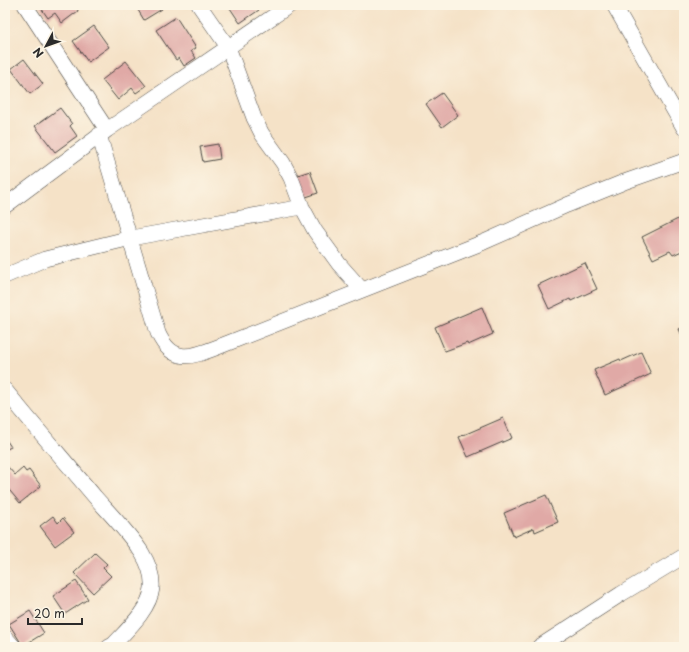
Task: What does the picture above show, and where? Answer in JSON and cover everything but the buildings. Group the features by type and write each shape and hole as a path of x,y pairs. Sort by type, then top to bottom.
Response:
{"street":[{"path":"25,5 103,133 130,238 158,333 163,344 172,352 182,356 193,356 484,242 581,199 624,182 684,162"},
{"path":"199,5 228,46 254,118 262,134 283,163 291,178 302,207 315,231 327,249 362,290"},
{"path":"5,206 103,133 290,5"},
{"path":"614,5 684,128"},
{"path":"5,276 45,259 130,238 302,207"},
{"path":"5,390 38,431 131,538 147,563 152,576 152,588 149,598 133,623 112,646"},
{"path":"539,647 621,594 684,556"},
{"path":"5,637 14,647"}]}
